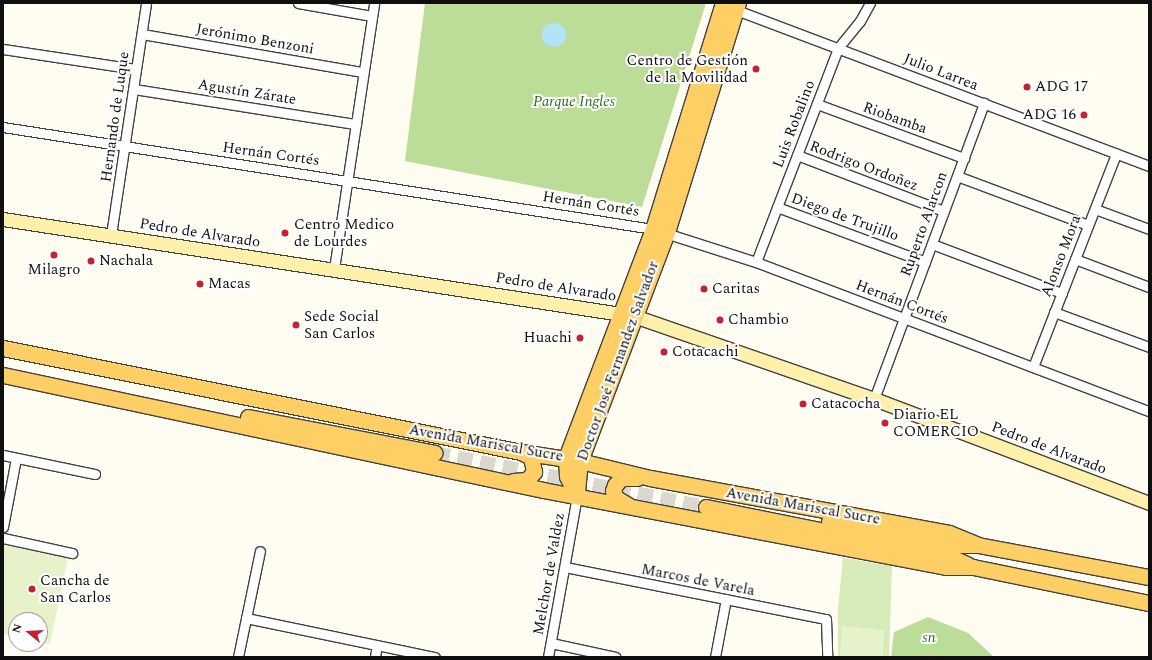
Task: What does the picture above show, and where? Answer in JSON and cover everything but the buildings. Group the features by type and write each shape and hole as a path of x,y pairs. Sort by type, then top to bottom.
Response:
{"main road":[{"name":"Doctor José Fernandez Salvador","path":"577,496 573,459 627,314 660,231 730,5"},
{"name":"Pedro de Alvarado","path":"3,220 112,235 627,314 874,399 1149,503"},
{"name":"Avenida Mariscal Sucre","path":"3,348 521,452 573,459 650,478 949,533 978,545"},
{"name":"Avenida Mariscal Sucre","path":"133,374 212,400 436,449 160,401 133,402"},
{"name":"Avenida Mariscal Sucre","path":"3,375 577,496 946,567 973,567 1149,603"},
{"path":"502,481 522,481 532,476 533,461 521,452"},
{"path":"628,506 618,501 614,495 617,480 628,478 650,478"},
{"name":"Avenida Mariscal Sucre","path":"973,567 949,556 707,502 951,545 978,545 1149,577"}],"street":[{"name":"Hernando de Luque","path":"112,235 146,3"},
{"path":"298,3 372,16"},
{"path":"334,269 346,180 374,3"},
{"name":"Luis Robalino","path":"756,262 838,48 860,22 870,3"},
{"name":"Julio Larrea","path":"730,5 838,48 1149,166"},
{"name":"Jerónimo Benzoni","path":"142,34 363,72"},
{"path":"3,49 136,69"},
{"name":"Agustín Zárate","path":"134,89 356,124"},
{"name":"Ruperto Alarcon","path":"874,399 984,103"},
{"name":"Riobamba","path":"816,104 964,158"},
{"name":"Hernán Cortés","path":"3,127 346,180 660,231 756,262 1149,411"},
{"name":"Alonso Mora","path":"1033,367 1116,154"},
{"name":"Rodrigo Ordoñez","path":"797,155 944,211"},
{"path":"957,176 1088,225"},
{"name":"Diego de Trujillo","path":"777,208 925,262"},
{"path":"1095,209 1149,229"},
{"path":"932,244 1062,293"},
{"path":"1075,259 1149,287"},
{"path":"1054,312 1149,347"},
{"path":"3,455 94,474"},
{"path":"3,528 16,458"},
{"name":"Melchor de Valdez","path":"548,657 577,496"},
{"path":"3,538 72,553"},
{"path":"238,657 260,551"},
{"name":"Marcos de Varela","path":"565,567 826,619 826,657"},
{"path":"715,657 726,599"},
{"path":"246,618 435,657"},
{"path":"550,643 610,656"},
{"path":"375,657 377,645"}],"green space":[{"name":"Parque Ingles","path":"425,3 706,3 642,207 405,161"},
{"name":"Cancha de San Carlos","path":"3,545 68,558 50,644 48,644 48,612 8,612 8,635 3,634"},
{"path":"843,558 892,566 889,657 838,657 838,609"},
{"name":"sn","path":"928,617 968,633 994,657 891,657 894,632"},
{"path":"842,626 884,630 883,657 840,656"}],"water":[{"path":"554,23 562,27 566,35 562,43 554,47 546,43 542,35 546,27"}],"tunnel":[{"path":"435,453 706,507"}],"place":[{"name":"Centro de Gestión de la Movilidad","path":"756,69"},
{"name":"ADG 17","path":"1027,87"},
{"name":"ADG 16","path":"1084,115"},
{"name":"Centro Medico de Lourdes","path":"285,233"},
{"name":"Milagro","path":"54,255"},
{"name":"Nachala","path":"91,261"},
{"name":"Macas","path":"200,284"},
{"name":"Caritas","path":"704,289"},
{"name":"Chambio","path":"720,320"},
{"name":"Sede Social San Carlos","path":"296,325"},
{"name":"Huachi","path":"580,338"},
{"name":"Cotacachi","path":"664,352"},
{"name":"Catacocha","path":"803,404"},
{"name":"Diario EL COMERCIO","path":"885,423"},
{"name":"Cancha de San Carlos","path":"32,589"}]}
